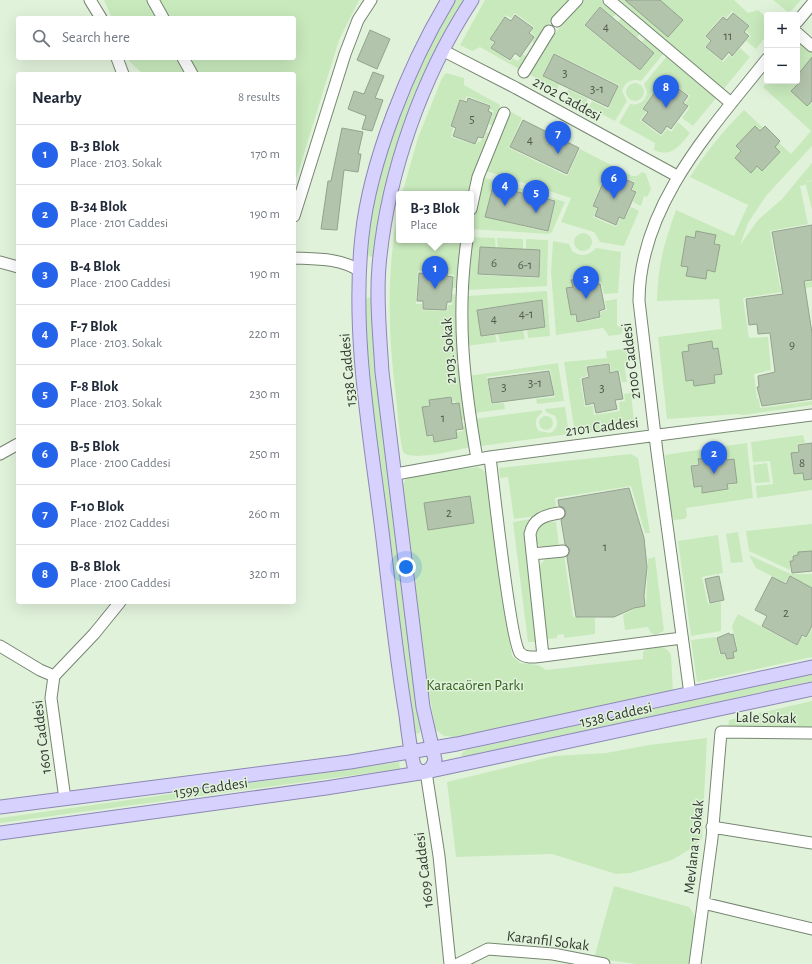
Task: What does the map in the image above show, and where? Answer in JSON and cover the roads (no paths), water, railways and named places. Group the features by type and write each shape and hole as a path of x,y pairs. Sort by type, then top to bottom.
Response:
{"main road":[{"name":"1538 Caddesi","path":"448,0 413,65 385,141 365,214 360,271 360,338 366,402 402,690 415,768 426,772 812,689"},
{"path":"426,772 434,764 423,707 396,474 382,372 379,330 379,275 386,220 400,161 420,102 442,50 472,0"},
{"path":"360,271 379,275"},
{"name":"1538 Caddesi","path":"411,751 432,748 690,694 812,667"},
{"name":"1599 Caddesi","path":"0,807 342,764 411,751"},
{"name":"1599 Caddesi","path":"0,833 326,788 426,772"}],"street":[{"path":"90,0 99,16"},
{"path":"153,0 162,16"},
{"path":"296,210 345,54 358,20 370,0"},
{"path":"557,21 577,0"},
{"path":"609,0 731,103"},
{"path":"800,18 812,4"},
{"path":"524,72 549,31"},
{"path":"800,35 812,46"},
{"name":"2102 Caddesi","path":"442,50 516,88 677,176"},
{"path":"118,60 122,72"},
{"path":"184,60 191,72"},
{"name":"2100 Caddesi","path":"690,694 655,436 640,307 639,286 646,251 659,214 677,176 731,103 764,63"},
{"path":"474,195 478,177 504,113"},
{"name":"2103. Sokak","path":"466,243 462,292 461,346 478,459"},
{"path":"296,258 336,260 350,265 360,271"},
{"path":"0,262 16,266"},
{"name":"2101 Caddesi","path":"396,474 490,457 812,415"},
{"path":"0,454 16,445"},
{"path":"490,457 517,649 526,657 543,656 682,638"},
{"path":"543,656 530,534 534,524 545,516 559,513"},
{"path":"532,554 563,551"},
{"path":"0,646 40,670 54,676 94,634 118,604"},
{"name":"1601 Caddesi","path":"54,676 51,698 64,799"},
{"name":"Lale Sokak","path":"721,732 812,733"},
{"name":"Mevlana 1 Sokak","path":"695,964 712,827 721,732"},
{"name":"1609 Caddesi","path":"426,772 439,856 450,964"},
{"path":"712,827 812,843"},
{"path":"703,903 812,929"},
{"name":"Karanfil Sokak","path":"458,964 488,949 553,954 604,964"}],"place":[{"name":"B-8 Blok","path":"666,108"},
{"name":"F-10 Blok","path":"558,154"},
{"name":"B-5 Blok","path":"614,199"},
{"name":"F-7 Blok","path":"505,206"},
{"name":"F-8 Blok","path":"536,213"},
{"name":"B-3 Blok","path":"435,289"},
{"name":"B-4 Blok","path":"586,299"},
{"name":"B-34 Blok","path":"714,474"}],"park label":[{"name":"Karacaören Parkı","path":"475,685"}]}
